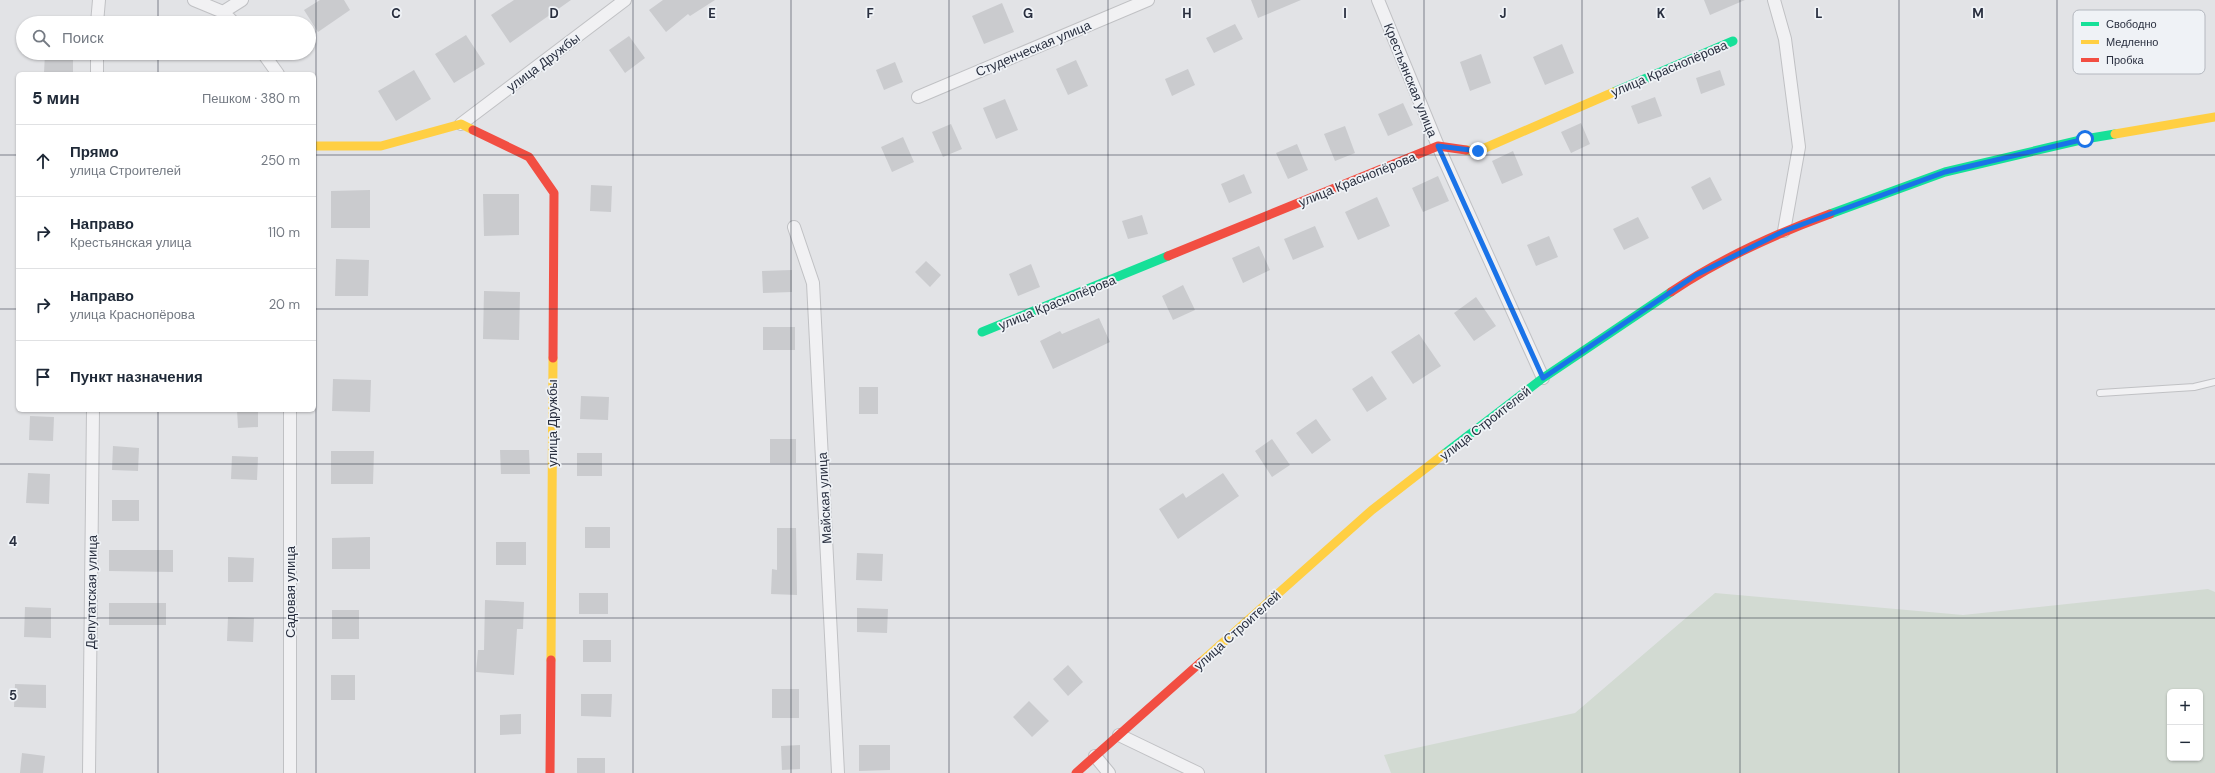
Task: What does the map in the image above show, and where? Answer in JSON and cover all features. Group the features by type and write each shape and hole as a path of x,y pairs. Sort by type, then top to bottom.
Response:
{"street":[{"path":"98,16 99,0"},
{"path":"194,0 223,12 227,16"},
{"path":"223,12 242,0"},
{"name":"улица Дружбы","path":"316,146 381,146 461,124 625,0"},
{"name":"Студенческая улица","path":"918,97 1148,0"},
{"name":"Крестьянская улица","path":"1378,0 1438,146 1543,378"},
{"path":"1774,0 1785,38 1799,147 1784,231"},
{"name":"улица Краснопёрова","path":"982,332 1438,146 1478,151 1733,41"},
{"path":"97,60 97,72"},
{"path":"268,60 277,72"},
{"name":"улица Строителей","path":"1076,773 1372,510 1543,378 1696,275 1784,231 1945,172 2085,139 2215,116"},
{"name":"улица Дружбы","path":"461,124 529,157 554,193 550,773"},
{"name":"Майская улица","path":"794,227 813,283 838,773"},
{"name":"Депутатская улица","path":"89,773 93,412"},
{"name":"Садовая улица","path":"290,412 290,773"},
{"path":"1119,735 1198,773"},
{"path":"1095,756 1109,773"}],"lane":[{"path":"2100,393 2194,387 2215,382"}],"shaded area":[{"path":"2208,589 2215,592 2215,773 1391,773 1384,755 1575,713 1715,593 1963,615"}],"building":[{"path":"320,0 344,0 350,10 318,32 316,29 316,16 308,16 304,10"},
{"path":"514,0 571,0 510,43 491,15"},
{"path":"663,0 715,0 690,16 688,14 666,32 649,10"},
{"path":"1251,0 1301,0 1258,18"},
{"path":"1704,0 1745,0 1710,15"},
{"path":"1002,3 1014,32 984,44 972,16"},
{"path":"1235,24 1243,39 1214,53 1206,38"},
{"path":"466,35 485,64 454,83 435,54"},
{"path":"629,36 645,58 625,73 609,50"},
{"path":"1562,44 1574,73 1545,85 1533,57"},
{"path":"1481,54 1491,83 1470,91 1460,62"},
{"path":"45,60 73,60 73,72 44,72"},
{"path":"1076,60 1088,86 1068,95 1056,69"},
{"path":"895,62 903,82 884,90 876,70"},
{"path":"1188,69 1195,85 1172,96 1165,79"},
{"path":"414,70 431,99 396,121 378,91"},
{"path":"1720,70 1725,85 1701,94 1696,78"},
{"path":"1655,97 1662,116 1638,124 1631,106"},
{"path":"1005,99 1018,130 996,139 983,108"},
{"path":"1403,103 1413,125 1388,136 1378,114"},
{"path":"1581,123 1590,144 1571,153 1561,132"},
{"path":"951,124 962,149 943,157 932,132"},
{"path":"1345,126 1355,153 1335,161 1324,134"},
{"path":"903,137 914,162 892,172 881,147"},
{"path":"1297,144 1308,170 1288,179 1276,153"},
{"path":"1513,151 1523,175 1502,184 1492,161"},
{"path":"1244,174 1252,193 1229,203 1221,184"},
{"path":"1438,176 1449,201 1423,212 1412,188"},
{"path":"1710,177 1722,200 1703,210 1691,187"},
{"path":"591,185 612,186 611,212 590,211"},
{"path":"370,190 370,228 331,228 331,191"},
{"path":"483,194 519,194 519,235 484,236"},
{"path":"1377,197 1390,226 1358,240 1345,212"},
{"path":"1142,215 1148,234 1128,239 1122,221"},
{"path":"1638,217 1649,238 1624,250 1613,229"},
{"path":"1315,226 1324,247 1293,260 1284,239"},
{"path":"1549,236 1558,257 1536,266 1527,245"},
{"path":"1259,246 1270,270 1243,283 1232,258"},
{"path":"336,259 369,260 368,296 335,296"},
{"path":"926,261 941,275 930,287 915,272"},
{"path":"1031,264 1040,287 1018,296 1009,274"},
{"path":"792,270 792,292 763,293 762,271"},
{"path":"1183,285 1195,310 1173,320 1162,296"},
{"path":"484,291 520,292 519,340 483,339"},
{"path":"1476,297 1496,326 1474,341 1454,313"},
{"path":"1099,318 1110,342 1053,369 1040,341 1060,331 1062,334"},
{"path":"763,327 795,327 795,350 763,350"},
{"path":"1419,334 1441,366 1413,384 1391,352"},
{"path":"1372,376 1387,399 1367,412 1352,389"},
{"path":"333,379 371,380 370,412 332,411"},
{"path":"859,387 878,387 878,414 859,414"},
{"path":"581,396 609,397 608,420 580,419"},
{"path":"237,412 258,412 258,427 238,428"},
{"path":"30,416 54,417 53,441 29,440"},
{"path":"1316,419 1331,440 1312,454 1296,433"},
{"path":"770,439 796,439 796,463 770,463"},
{"path":"1272,439 1290,465 1272,477 1255,451"},
{"path":"113,446 139,448 138,471 112,470"},
{"path":"500,450 529,450 530,474 501,474"},
{"path":"331,451 374,451 373,484 331,484"},
{"path":"577,453 602,453 602,476 577,476"},
{"path":"232,456 258,457 257,480 231,479"},
{"path":"28,473 50,474 49,504 26,503"},
{"path":"1223,473 1239,496 1178,539 1159,509 1183,493 1186,498"},
{"path":"112,500 139,500 139,521 112,521"},
{"path":"585,527 610,527 610,548 585,548"},
{"path":"777,528 796,528 797,595 771,594 772,569 777,570"},
{"path":"370,537 370,569 332,569 332,538"},
{"path":"496,542 526,542 526,565 496,565"},
{"path":"109,550 173,550 173,572 109,571"},
{"path":"857,553 883,554 882,581 856,580"},
{"path":"228,557 254,558 253,582 228,582"},
{"path":"579,593 608,593 608,614 579,614"},
{"path":"485,600 524,602 523,629 517,629 514,675 476,672 478,650 484,650"},
{"path":"109,603 166,603 166,625 109,625"},
{"path":"25,607 51,608 51,638 24,637"},
{"path":"857,608 888,609 887,633 857,632"},
{"path":"332,610 359,610 359,639 332,639"},
{"path":"228,617 254,618 253,642 227,641"},
{"path":"583,640 611,640 611,662 583,662"},
{"path":"1068,665 1083,682 1068,696 1053,679"},
{"path":"331,675 355,675 355,700 331,700"},
{"path":"15,684 46,685 46,708 14,707"},
{"path":"772,689 799,689 799,718 772,718"},
{"path":"581,694 612,694 611,717 581,716"},
{"path":"1029,701 1049,721 1032,737 1013,717"},
{"path":"521,714 521,734 500,735 500,715"},
{"path":"800,745 800,769 782,770 781,746"},
{"path":"859,745 890,745 890,770 859,771"},
{"path":"22,753 45,756 43,773 20,773"},
{"path":"577,758 605,758 605,773 577,773"}],"traffic: fast":[{"path":"1614,92 1733,41"},
{"path":"1830,214 1945,172 2085,139 2115,134"},
{"path":"982,332 1168,256"},
{"path":"1444,454 1543,378 1671,292"}],"traffic: slow":[{"path":"1466,150 1478,151 1614,92"},
{"path":"2115,134 2215,117"},
{"path":"316,146 381,146 461,124 473,130"},
{"path":"551,660 553,358"},
{"path":"1201,662 1372,510 1444,454"}],"traffic: jam":[{"path":"473,130 529,157 554,193 553,358"},
{"path":"1168,256 1438,146 1466,150"},
{"path":"1671,292 1728,258 1748,248 1830,214"},
{"path":"550,773 551,660"},
{"path":"1076,773 1201,662"}],"route":[{"path":"1478,151 1438,146 1543,378 1696,275 1784,231 1945,172 2085,139"}]}
